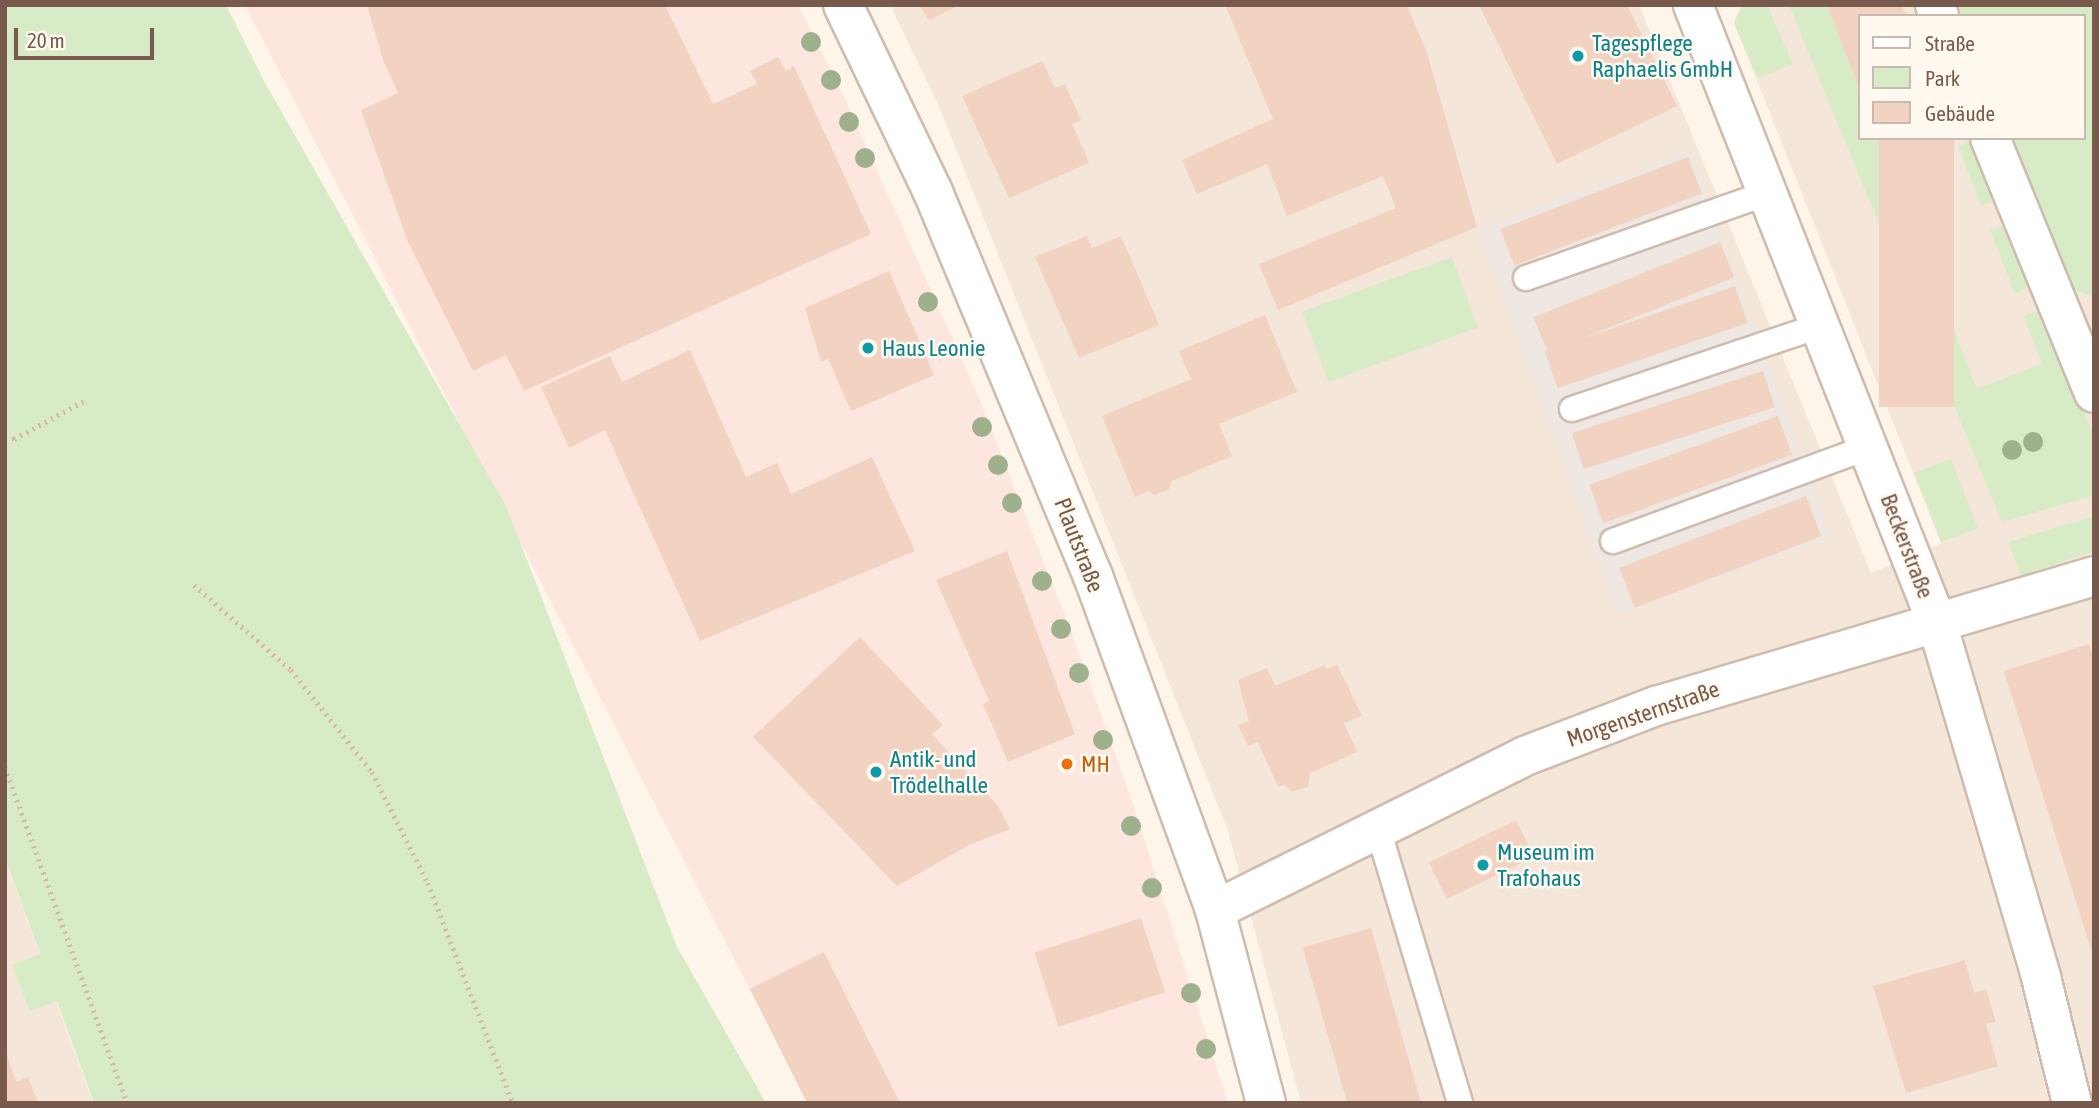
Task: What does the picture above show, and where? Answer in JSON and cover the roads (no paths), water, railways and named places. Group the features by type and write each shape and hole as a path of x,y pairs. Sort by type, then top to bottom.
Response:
{"street":[{"name":"Plautstraße","path":"843,5 933,192 1022,399 1215,910 1266,1103"},
{"name":"Beckerstraße","path":"1693,5 1770,192 1937,623 2041,977 2072,1103"},
{"path":"1991,140 2082,327 2094,393"},
{"name":"Morgensternstraße","path":"1215,910 1525,756 1656,705 2094,576"}],"lane":[{"path":"1526,278 1770,192"},
{"path":"1572,409 1821,325"},
{"path":"1613,541 1868,447"},
{"path":"1378,829 1460,1103"}],"place":[{"name":"Tagespflege Raphaelis GmbH","path":"1578,56"},
{"name":"Haus Leonie","path":"868,348"},
{"name":"MH","path":"1067,764"},
{"name":"Antik- und Trödelhalle","path":"876,772"},
{"name":"Museum im Trafohaus","path":"1483,865"}]}
